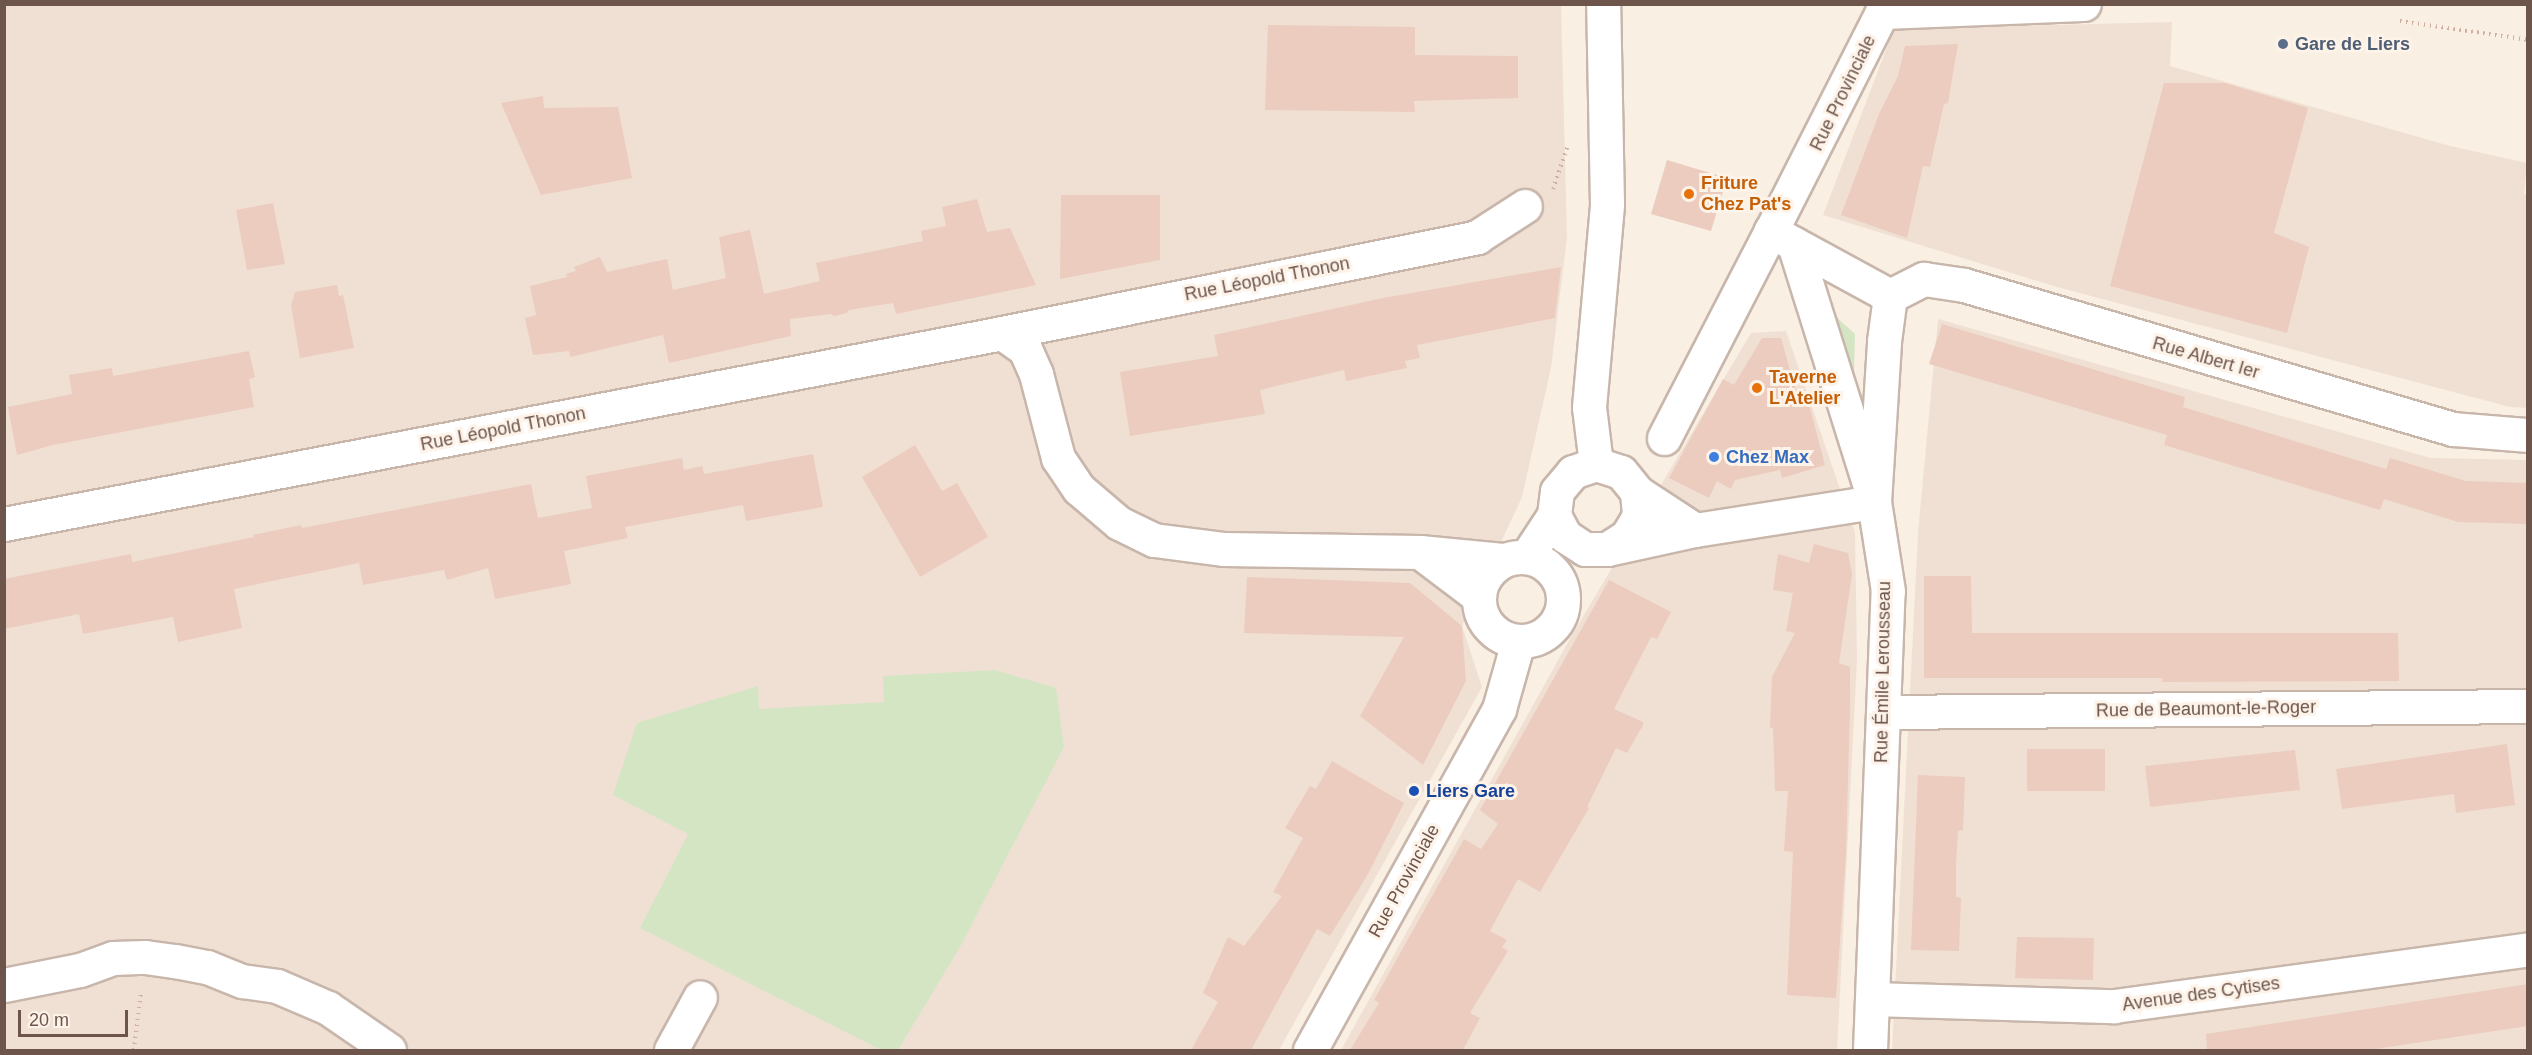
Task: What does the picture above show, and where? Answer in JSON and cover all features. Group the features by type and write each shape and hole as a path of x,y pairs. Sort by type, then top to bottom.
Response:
{"street":[{"path":"1596,464 1589,407 1607,204 1603,4"},
{"name":"Rue Provinciale","path":"1783,237 1882,12 2084,4"},
{"name":"Rue Léopold Thonon","path":"4,524 1002,333 1477,237 1525,206"},
{"path":"1783,237 1890,296"},
{"path":"1664,438 1783,237"},
{"path":"1695,530 1637,492 1621,472 1596,464 1573,472 1557,490 1554,515 1565,536 1596,549 1695,530 1874,502 1783,237"},
{"name":"Rue Albert Ier","path":"1890,296 1924,279 1964,285 2452,429 2528,435"},
{"name":"Rue Émile Lerousseau","path":"1870,1050 1888,591 1874,502 1884,341 1890,296"},
{"path":"1002,333 1025,349 1036,374 1058,458 1079,489 1119,523 1154,540 1224,549 1420,552 1515,558 1548,565 1562,584 1563,606 1555,624 1539,638 1518,642 1497,635 1482,618 1478,596 1485,574 1515,558 1554,515"},
{"path":"1562,584 1596,549 1628,536 1639,516 1637,492"},
{"path":"1420,552 1478,596"},
{"name":"Rue Provinciale","path":"1310,1050 1499,709 1518,642"},
{"name":"Rue de Beaumont-le-Roger","path":"1884,712 2528,706"},
{"name":"Avenue des Cytises","path":"1872,999 2114,1006 2528,949"},
{"path":"4,985 80,970 113,958 145,957 207,967 242,981 277,986 327,1008 389,1050"},
{"path":"671,1050 700,997"}],"path":[{"path":"2400,21 2528,40"},
{"path":"1525,206 1556,187 1570,138"},
{"path":"134,1050 145,957"}],"shaded area":[{"path":"5,5 1561,5 1567,237 1551,368 1522,497 1462,626 1482,687 1279,1050 5,1050"},
{"path":"2172,22 2170,66 2450,146 2527,163 2524,194 2528,195 2527,408 2510,407 2057,287 1823,215 1894,29"},
{"path":"1938,319 2431,458 2527,460 2527,1050 1892,1050 1918,533"},
{"path":"1786,331 1855,533 1857,659 1837,1050 1341,1050 1571,637 1751,333"}],"green space":[{"path":"1823,305 1855,334 1853,407"},
{"path":"995,670 1056,688 1064,747 960,947 898,1050 881,1050 640,928 688,834 613,795 637,723 758,686 759,709 884,702 883,676"}],"building":[{"path":"1268,25 1415,27 1415,55 1518,56 1518,98 1414,101 1415,112 1265,110"},
{"path":"1958,44 1948,103 1944,104 1930,167 1923,166 1907,238 1841,215 1879,114 1898,76 1905,46"},
{"path":"2164,83 2225,83 2308,108 2274,233 2309,247 2287,333 2110,286"},
{"path":"543,96 544,108 618,107 632,178 541,195 501,103"},
{"name":"Friture Chez Pat's","path":"1667,160 1727,178 1711,231 1651,214"},
{"path":"1061,195 1160,195 1160,260 1060,279"},
{"path":"977,199 987,232 1010,228 1036,285 896,314 893,303 849,310 847,313 834,316 831,314 790,319 791,336 669,363 663,335 570,357 569,351 533,355 525,318 536,315 530,286 567,277 566,274 576,271 574,267 600,257 607,272 667,259 673,290 726,278 719,237 750,230 764,294 820,281 816,263 923,241 921,231 946,226 942,207"},
{"path":"273,203 285,264 247,270 236,210"},
{"path":"1561,267 1555,318 1417,345 1420,358 1405,361 1407,368 1346,381 1344,370 1260,390 1265,414 1130,436 1120,372 1218,356 1214,335 1383,298"},
{"path":"337,285 339,296 343,295 354,348 300,358 291,305 295,292"},
{"path":"1942,324 2185,397 2183,407 2386,469 2390,458 2466,481 2528,483 2528,524 2458,522 2384,499 2380,510 2164,445 2167,435 1929,364"},
{"path":"1762,338 1781,338 1796,391 1805,389 1825,465 1782,478 1780,470 1735,480 1731,489 1717,481 1709,498 1669,478 1723,379 1734,385"},
{"path":"249,351 255,377 249,379 254,407 53,445 17,455 8,407 72,394 69,375 112,368 113,376"},
{"path":"915,445 942,491 957,483 988,537 920,577 862,477"},
{"path":"813,454 823,507 746,521 743,505 625,527 628,538 564,551 571,584 495,599 488,568 447,580 444,570 363,585 359,563 234,589 242,628 178,642 173,617 83,634 79,614 4,629 4,579 131,554 132,562 301,525 302,528 531,484 538,518 592,508 586,476 682,458 684,470 702,466 704,474"},
{"path":"1814,544 1848,553 1852,574 1839,663 1850,667 1850,707 1846,854 1836,998 1787,995 1793,852 1784,851 1788,791 1775,791 1773,728 1770,728 1772,677 1795,633 1786,631 1793,593 1773,590 1778,554 1809,563"},
{"path":"1924,576 1971,576 1972,633 2398,633 2399,681 2162,682 2162,678 1924,678"},
{"path":"1247,577 1410,583 1462,626 1466,681 1423,765 1360,716 1404,637 1244,633"},
{"path":"1609,580 1671,612 1657,639 1651,637 1614,709 1643,722 1643,725 1627,753 1616,748 1587,807 1589,808 1540,892 1518,879 1490,931 1507,940 1502,947 1508,951 1470,1013 1480,1018 1463,1050 1350,1050 1379,1003 1374,1000 1464,839 1481,849 1498,824 1480,810"},
{"path":"2507,744 2515,805 2456,813 2454,794 2342,809 2336,769"},
{"path":"2027,749 2105,749 2105,791 2027,791"},
{"path":"2295,750 2300,790 2150,807 2145,766"},
{"path":"1332,761 1404,803 1368,874 1330,936 1317,929 1251,1050 1191,1050 1218,1002 1203,993 1228,937 1244,946 1282,896 1273,892 1303,838 1285,828 1310,786 1316,789"},
{"path":"1918,775 1965,777 1963,830 1958,831 1956,864 1956,897 1961,898 1959,951 1911,950"},
{"path":"2017,937 2094,938 2093,980 2015,978"},
{"path":"2528,984 2528,1026 2369,1050 2207,1050 2206,1034"}],"place":[{"name":"Gare de Liers","path":"2283,44"},
{"name":"Friture Chez Pat's","path":"1689,194"},
{"name":"Taverne L'Atelier","path":"1757,388"},
{"name":"Chez Max","path":"1714,457"},
{"name":"Liers Gare","path":"1414,791"}]}
